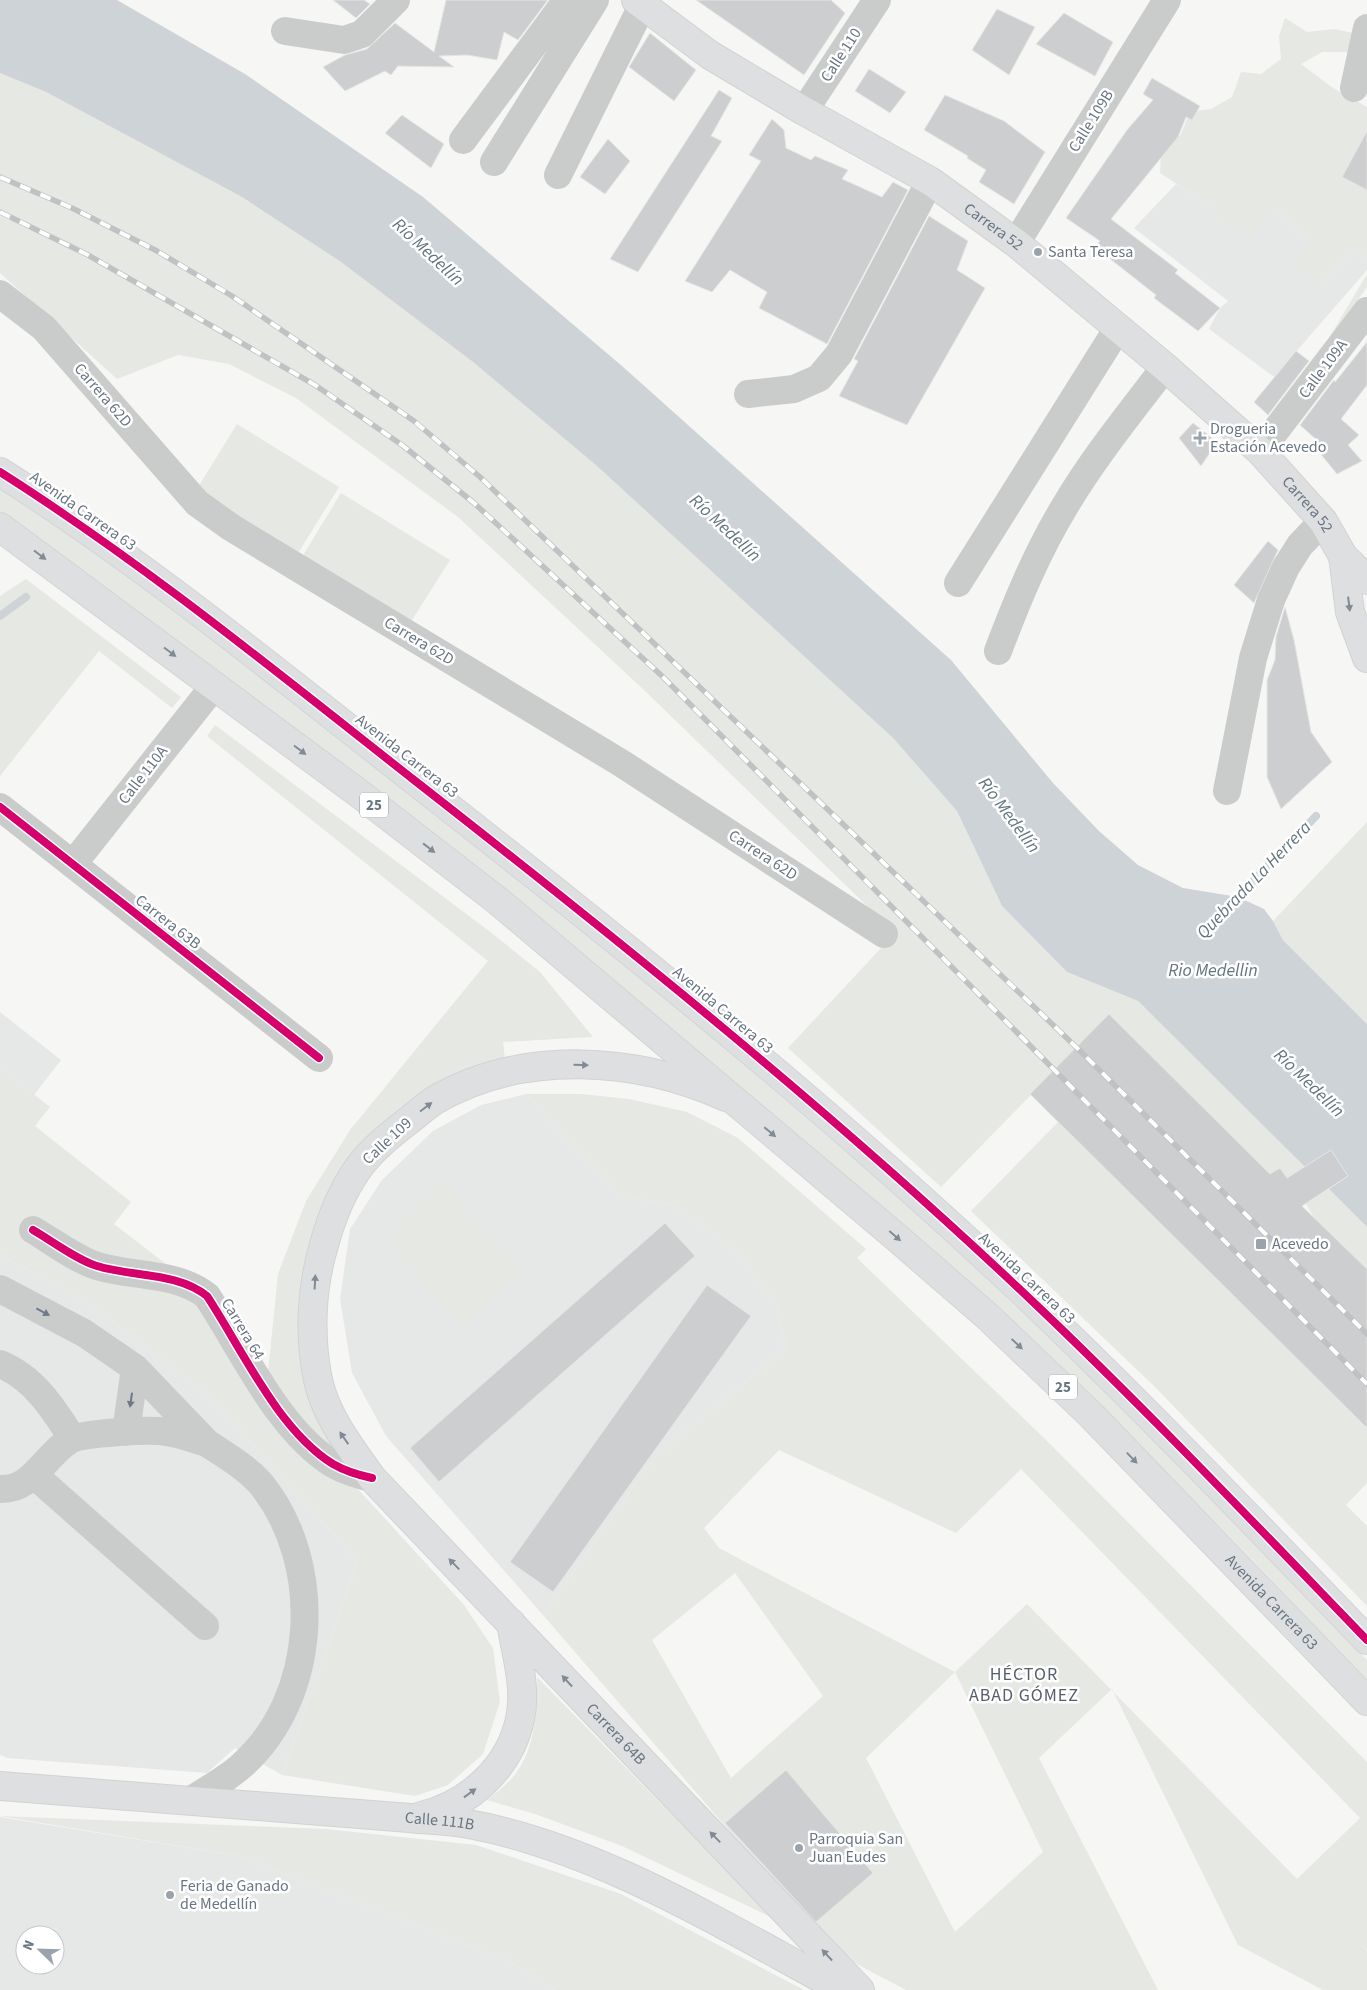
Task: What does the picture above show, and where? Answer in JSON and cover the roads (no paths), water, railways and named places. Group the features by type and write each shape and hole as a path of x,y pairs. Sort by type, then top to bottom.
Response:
{"main road":[{"name":"Carrera 52","path":"639,3 710,55 804,111 930,181 1016,242 1165,366 1260,451 1323,521 1343,556 1367,580"},
{"name":"Avenida Carrera 63","path":"0,472 99,536 352,730 607,931 743,1045 885,1168 1030,1299 1097,1364 1367,1640"},
{"name":"Avenida Carrera 63","path":"0,527 498,901 896,1237 1036,1361 1367,1701"},
{"name":"Carrera 52","path":"1343,556 1350,612 1367,658"},
{"name":"Calle 109","path":"372,1478 336,1426 319,1381 313,1327 316,1272 332,1214 357,1170 386,1137 434,1101 472,1083 525,1069 565,1064 648,1071 680,1078 733,1101"},
{"name":"Carrera 64B","path":"372,1478 860,1990"},
{"path":"410,1818 451,1806 475,1791 495,1771 509,1748 520,1718 522,1692 511,1623"},
{"name":"Calle 111B","path":"2,1786 410,1818 462,1823 504,1833 582,1858 683,1905 843,1990"}],"street":[{"path":"285,31 344,40 362,34 396,0"},
{"path":"463,140 567,0"},
{"path":"494,162 595,0"},
{"name":"Calle 110","path":"804,111 877,0"},
{"name":"Calle 109B","path":"1016,242 1167,0"},
{"path":"558,176 639,3"},
{"path":"1354,88 1367,28"},
{"path":"748,394 794,389 819,378 840,354 930,181"},
{"name":"Carrera 62D","path":"0,294 44,328 197,503 232,528 622,763 884,934"},
{"name":"Calle 109A","path":"1260,451 1367,311"},
{"path":"958,584 1118,328"},
{"path":"998,651 1028,576 1065,505 1108,442 1165,366"},
{"path":"1227,791 1253,658 1270,600 1286,567 1300,545 1323,521"},
{"name":"Calle 110A","path":"73,864 214,686"},
{"name":"Carrera 63B","path":"0,807 320,1058"},
{"name":"Carrera 64","path":"33,1230 94,1265 120,1272 175,1280 195,1287 207,1296 273,1402 308,1444 332,1464 352,1473 372,1478"},
{"path":"0,1289 84,1333 135,1368 207,1442 251,1473 270,1496 291,1535 298,1556 304,1593 305,1628 294,1682 274,1725 240,1766 190,1801"},
{"path":"0,1364 29,1381 50,1404 72,1438"},
{"path":"126,1432 135,1368"},
{"path":"0,1489 16,1488 34,1475 55,1450 72,1438 126,1432 164,1431 207,1442"},
{"path":"34,1475 205,1626"},
{"path":"240,1766 237,1781 240,1790 251,1806"}],"water":[{"name":"Rio Medellin","path":"0,0 117,0 245,74 423,197 622,366 951,660 1053,783 1099,831 1138,865 1183,888 1238,897 1264,909 1283,940 1367,1024 1367,1227 1329,1189 1348,1176 1331,1150 1305,1167 1138,1001 1067,972 1002,906 957,811 893,738 597,466 473,362 341,262 242,197 46,92 0,73"}],"waterway":[{"path":"0,616 26,597"},
{"name":"Quebrada La Herrera","path":"1232,903 1316,816"}],"railway":[{"path":"0,177 72,208 157,251 232,296 414,421 480,477 1074,1045 1367,1334"},
{"path":"0,212 88,255 315,385 402,445 474,503 662,676 1367,1384"}],"place":[{"name":"Santa Teresa","path":"1038,252"},
{"name":"Drogueria Estación Acevedo","path":"1200,438"},
{"name":"Acevedo","path":"1261,1244"},
{"name":"Parroquia San Juan Eudes","path":"799,1848"},
{"name":"Feria de Ganado de Medellín","path":"170,1895"}],"district":[{"name":"HÉCTOR ABAD GÓMEZ","path":"1024,1684"}],"water label":[{"name":"Río Medellín","path":"428,252"},
{"name":"Río Medellín","path":"725,528"},
{"name":"Río Medellín","path":"1009,815"},
{"name":"Río Medellín","path":"1309,1083"}]}
